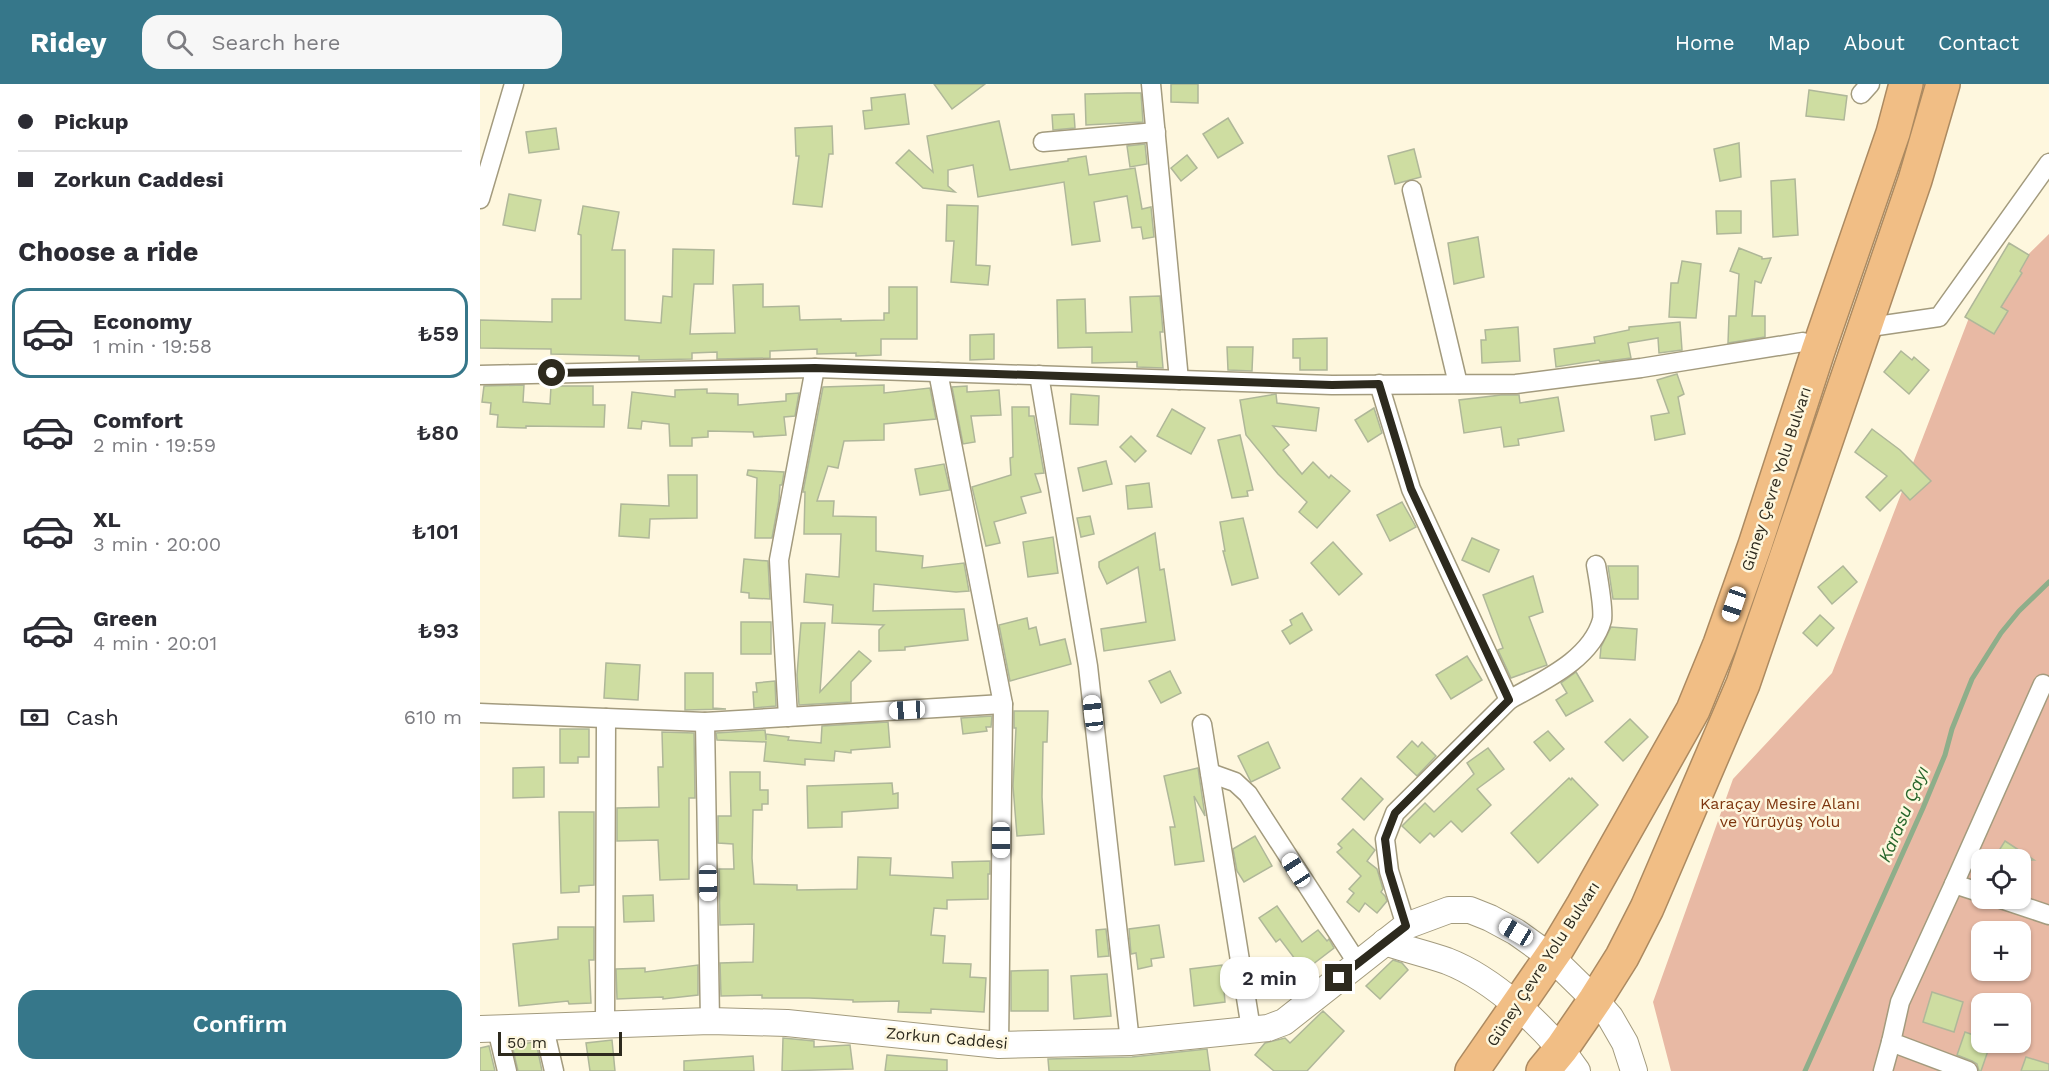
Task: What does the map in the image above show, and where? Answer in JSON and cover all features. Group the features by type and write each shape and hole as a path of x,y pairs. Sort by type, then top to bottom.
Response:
{"highway":[{"name":"Güney Çevre Yolu Bulvarı","path":"1472,1071 1551,957 1582,907 1693,710 1755,545 1804,393 1893,133 1906,84"},
{"name":"Güney Çevre Yolu Bulvarı","path":"1560,1063 1622,957 1647,908 1743,684 1915,180 1943,84"}],"street":[{"path":"480,200 514,84"},
{"path":"1151,84 1179,380"},
{"path":"1043,142 1156,132"},
{"path":"1877,326 1939,317 2049,163"},
{"path":"1412,190 1458,384"},
{"path":"480,375 815,368 1332,385 1516,384 1641,368 1803,342"},
{"path":"788,717 779,560 815,368"},
{"path":"938,372 1003,704 999,1045"},
{"path":"1039,375 1088,666 1130,1042"},
{"path":"1379,384 1411,489 1509,700"},
{"path":"1406,926 1389,871 1385,839 1395,813 1509,700 1551,676 1582,653 1596,634 1603,618 1596,565"},
{"path":"1883,1071 1899,1002 2043,684"},
{"path":"480,713 705,722 1003,704"},
{"path":"604,1025 606,718"},
{"path":"705,722 710,1021"},
{"path":"1202,724 1251,1029"},
{"path":"1210,773 1235,782 1248,794 1358,964"},
{"path":"1954,884 1971,889"},
{"path":"2031,909 2049,915"},
{"name":"Zorkun Caddesi","path":"488,1029 710,1021 788,1023 999,1045 1130,1042 1268,1028 1284,1022 1406,926 1449,910 1470,910 1516,932 1551,957 1595,1000 1610,1017 1624,1043 1634,1071"},
{"path":"1385,942 1447,961 1518,1005 1560,1063"},
{"path":"544,1028 554,1071"},
{"path":"488,1029 507,1071"},
{"path":"1891,1042 1968,1071"}],"green space":[{"name":"Karaçay Mesire Alanı ve Yürüyüş Yolu","path":"2049,234 2049,1071 1671,1071 1653,1002 1733,779 1832,673 1972,310"}],"building":[{"path":"934,84 985,84 952,109"},
{"path":"1171,84 1198,84 1198,103 1171,102"},
{"path":"1809,90 1847,96 1844,120 1806,116"},
{"path":"1141,93 1143,122 1086,125 1085,94"},
{"path":"905,94 909,124 865,129 863,111 872,110 871,98"},
{"path":"1074,114 1075,128 1053,130 1052,115"},
{"path":"1228,118 1243,143 1218,158 1203,134"},
{"path":"999,121 1010,170 1086,156 1089,175 1135,168 1142,209 1151,207 1154,237 1143,239 1141,227 1132,228 1127,196 1094,202 1100,241 1072,245 1064,182 978,197 973,165 948,170 948,186 955,192 923,188 896,163 909,150 933,172 927,136"},
{"path":"832,126 833,154 829,154 822,207 793,204 799,156 796,156 795,128"},
{"path":"556,128 559,149 529,153 526,132"},
{"path":"1739,143 1741,177 1720,181 1714,149"},
{"path":"1145,144 1147,164 1130,167 1127,146"},
{"path":"1414,149 1421,177 1395,184 1388,156"},
{"path":"1187,155 1197,168 1181,181 1171,168"},
{"path":"1795,179 1798,235 1773,237 1771,181"},
{"path":"509,194 541,200 535,231 503,225"},
{"path":"947,205 978,206 976,265 990,266 988,285 951,282 954,241 946,241"},
{"path":"583,206 619,212 612,250 625,250 625,320 661,323 663,296 672,297 673,249 714,250 713,284 694,284 690,334 735,333 733,285 763,284 763,307 799,306 800,320 841,319 841,321 884,320 884,313 889,313 889,287 917,287 917,339 881,339 881,355 817,354 817,349 770,351 770,358 717,359 717,352 692,353 692,359 639,360 639,356 551,354 551,349 480,348 480,320 552,322 552,299 581,299 581,235 578,234"},
{"path":"1716,211 1741,211 1741,233 1717,234"},
{"path":"1478,237 1484,277 1454,284 1448,243"},
{"path":"2009,243 2029,255 2020,271 2022,273 2001,307 2008,311 1994,334 1965,317"},
{"path":"1739,248 1762,257 1762,259 1771,258 1761,283 1755,281 1752,316 1765,316 1765,337 1728,343 1729,316 1736,316 1739,274 1730,271"},
{"path":"1682,261 1701,264 1696,318 1669,317 1671,283 1678,283"},
{"path":"1160,296 1163,368 1137,367 1137,362 1092,363 1092,347 1058,348 1057,300 1085,299 1086,333 1132,332 1130,297"},
{"path":"1680,322 1682,350 1659,353 1658,338 1628,343 1631,358 1600,362 1599,360 1556,367 1554,349 1595,343 1594,337 1629,330 1629,327"},
{"path":"1518,327 1520,361 1482,363 1481,340 1486,340 1485,330"},
{"path":"994,334 994,359 970,360 970,335"},
{"path":"1327,338 1327,370 1300,370 1300,358 1293,358 1293,339"},
{"path":"1227,347 1253,347 1252,371 1228,370"},
{"path":"1901,351 1912,360 1914,357 1929,370 1909,394 1884,372"},
{"path":"1677,374 1684,394 1678,397 1685,434 1655,440 1651,416 1669,413 1657,380"},
{"path":"524,385 523,402 550,404 551,386 593,386 593,405 605,405 604,427 497,427 498,415 490,414 491,403 482,402 484,386"},
{"path":"884,385 884,393 930,388 936,419 884,424 884,440 844,441 838,468 828,466 817,501 834,501 833,516 876,517 876,551 923,556 922,568 964,563 969,591 956,592 874,584 873,611 964,609 968,640 905,647 905,650 879,651 879,630 884,625 832,623 833,605 804,602 806,574 839,577 841,534 804,534 805,492 803,492 823,387"},
{"path":"967,386 967,392 999,390 1001,415 971,416 975,442 963,444 952,387"},
{"path":"707,389 707,393 738,394 738,405 786,401 786,394 799,393 795,416 784,417 786,435 754,437 753,432 708,431 708,437 692,438 692,446 670,446 669,424 642,421 641,429 628,428 632,392 675,397 675,390"},
{"path":"1071,394 1099,396 1098,425 1070,424"},
{"path":"1276,394 1277,403 1319,408 1316,431 1273,426 1289,445 1283,450 1302,474 1313,462 1329,478 1331,475 1350,491 1317,528 1299,512 1307,502 1278,474 1246,435 1240,400"},
{"path":"1519,395 1520,403 1558,397 1564,431 1518,439 1519,445 1504,447 1501,427 1464,433 1459,400"},
{"path":"1012,407 1029,407 1029,416 1034,416 1044,473 1035,474 1041,492 1021,497 1026,513 994,522 1000,543 986,546 972,487 1011,475"},
{"path":"1374,408 1382,433 1368,442 1355,420"},
{"path":"1172,409 1205,428 1191,454 1157,436"},
{"path":"1872,429 1900,450 1931,481 1910,500 1901,490 1880,511 1866,497 1887,476 1855,452"},
{"path":"1240,435 1253,490 1247,491 1248,496 1232,498 1218,440"},
{"path":"1131,436 1146,451 1135,462 1120,447"},
{"path":"1106,461 1112,484 1083,491 1078,468"},
{"path":"944,464 950,490 920,495 915,469"},
{"path":"748,470 784,472 772,538 755,538 757,478 747,475"},
{"path":"668,475 697,475 697,518 650,519 649,538 619,536 621,504 669,506"},
{"path":"1149,483 1152,507 1128,509 1126,486"},
{"path":"1402,502 1416,527 1390,541 1377,515"},
{"path":"1090,516 1094,534 1081,537 1077,518"},
{"path":"1243,518 1258,578 1232,585 1223,551 1225,551 1220,522"},
{"path":"1155,533 1160,570 1164,569 1175,640 1104,651 1101,629 1146,622 1138,567 1107,584 1099,562"},
{"path":"1053,537 1058,573 1028,577 1023,542"},
{"path":"1472,538 1499,550 1489,572 1462,560"},
{"path":"1333,542 1362,574 1339,595 1311,563"},
{"path":"744,559 768,561 770,599 749,598 749,593 741,592"},
{"path":"1608,566 1638,566 1638,599 1613,599"},
{"path":"1843,566 1857,582 1832,604 1818,587"},
{"path":"1533,576 1543,612 1529,617 1547,665 1511,678 1498,650 1503,648 1483,595"},
{"path":"1302,613 1312,630 1290,644 1282,631 1292,625 1290,620"},
{"path":"1820,615 1834,628 1817,646 1803,633"},
{"path":"1027,618 1029,629 1036,627 1040,645 1065,639 1071,664 1010,681 999,625"},
{"path":"741,622 771,622 771,654 741,654"},
{"path":"801,623 825,623 820,692 859,651 871,661 851,682 851,702 799,705 797,675"},
{"path":"1611,627 1637,629 1635,660 1600,658 1601,647"},
{"path":"1467,656 1482,680 1451,699 1436,675"},
{"path":"606,663 640,665 638,700 604,698"},
{"path":"1170,671 1181,693 1161,703 1149,681"},
{"path":"1576,672 1593,701 1566,716 1556,700 1567,693 1561,683"},
{"path":"685,673 713,673 713,708 726,709 685,710"},
{"path":"775,681 776,706 754,708 753,692 757,692 756,683"},
{"path":"1014,711 1048,711 1047,742 1043,742 1044,834 1017,836 1013,786 1016,728 1014,728"},
{"path":"992,716 991,727 986,727 987,731 963,734 961,718"},
{"path":"1630,719 1648,737 1623,761 1605,742"},
{"path":"888,722 890,747 851,750 851,753 835,751 834,761 805,759 805,765 764,761 766,742 717,740 716,733 765,730 766,740 766,734 789,737 788,740 821,743 822,726"},
{"path":"560,729 589,729 589,757 578,757 578,763 560,763"},
{"path":"1548,731 1564,749 1550,761 1534,742"},
{"path":"662,732 694,733 695,798 689,798 689,879 660,880 658,840 617,841 617,808 659,807 658,767 663,767"},
{"path":"1412,741 1418,747 1422,742 1436,756 1417,776 1397,757"},
{"path":"1268,742 1280,768 1251,782 1238,756"},
{"path":"1488,748 1504,769 1477,789 1491,805 1462,832 1451,821 1434,837 1430,833 1420,843 1402,826 1425,803 1434,812 1474,774 1467,763"},
{"path":"544,767 544,797 513,798 513,768"},
{"path":"1198,768 1205,816 1194,796 1204,861 1175,865 1170,827 1175,827 1164,776"},
{"path":"730,772 760,772 760,790 768,790 768,804 762,804 762,810 753,810 754,884 797,885 797,890 857,889 858,857 891,858 890,875 953,878 952,862 990,861 988,899 947,900 947,909 934,908 931,935 945,936 943,963 971,964 970,977 986,978 984,1012 931,1009 931,1013 898,1012 899,1001 853,1002 853,1000 809,998 762,998 762,995 721,996 720,963 753,962 754,924 720,925 719,869 734,869 733,844 718,843 718,816 731,816"},
{"path":"1361,778 1383,799 1364,820 1342,799"},
{"path":"1569,778 1571,780 1572,778 1598,805 1538,863 1511,833"},
{"path":"892,783 893,794 898,793 898,808 842,812 842,827 808,828 807,786"},
{"path":"559,812 594,812 594,885 579,886 579,892 561,893"},
{"path":"1353,829 1375,850 1367,861 1377,869 1383,889 1381,892 1387,901 1377,913 1365,903 1359,912 1347,902 1354,893 1349,889 1361,876 1337,852 1342,848 1338,844"},
{"path":"1255,836 1272,866 1244,882 1237,871 1233,849"},
{"path":"2005,841 2017,849 2000,849"},
{"path":"653,895 654,921 624,922 623,896"},
{"path":"1277,906 1302,942 1318,930 1327,941 1329,939 1334,948 1304,971 1280,939 1276,942 1259,918"},
{"path":"1159,925 1164,957 1151,959 1152,966 1138,969 1136,953 1131,954 1129,929"},
{"path":"558,927 594,927 594,960 589,960 591,1003 569,1004 568,1001 519,1006 513,944 558,939"},
{"path":"1106,929 1109,956 1098,957 1096,930"},
{"path":"1393,960 1402,963 1408,970 1380,999 1366,986"},
{"path":"698,965 698,995 663,999 663,997 617,999 616,969 645,968 645,972"},
{"path":"1222,965 1225,1002 1194,1006 1190,969"},
{"path":"1048,970 1048,1011 1011,1011 1011,971"},
{"path":"1107,974 1111,1016 1074,1019 1071,976"},
{"path":"1932,992 1963,1002 1954,1032 1923,1022"},
{"path":"1323,1011 1344,1031 1307,1071 1274,1071 1255,1055 1265,1043 1285,1038 1290,1043"},
{"path":"1965,1032 1971,1034 1971,1053 1987,1053 1981,1071 1977,1064 1957,1055"},
{"path":"783,1038 814,1041 814,1047 850,1045 853,1069 782,1071"},
{"path":"612,1040 615,1071 590,1071 586,1043"},
{"path":"536,1042 542,1071 518,1071 512,1045"},
{"path":"489,1046 495,1071 480,1071 480,1048"},
{"path":"1207,1049 1210,1071 1049,1071 1048,1059 1132,1057"},
{"path":"887,1055 947,1060 947,1071 885,1071"},
{"path":"753,1056 754,1071 684,1071 684,1061"},
{"path":"2026,1057 2049,1064 2049,1071 2021,1071"}],"waterway":[{"name":"Karasu Çayı","path":"1805,1071 1923,808 1972,679 2001,633 2019,611 2049,582"}],"route":[{"path":"552,373 815,368 1332,385 1379,384 1411,489 1509,700 1395,813 1385,839 1389,871 1406,926 1339,978"}]}
